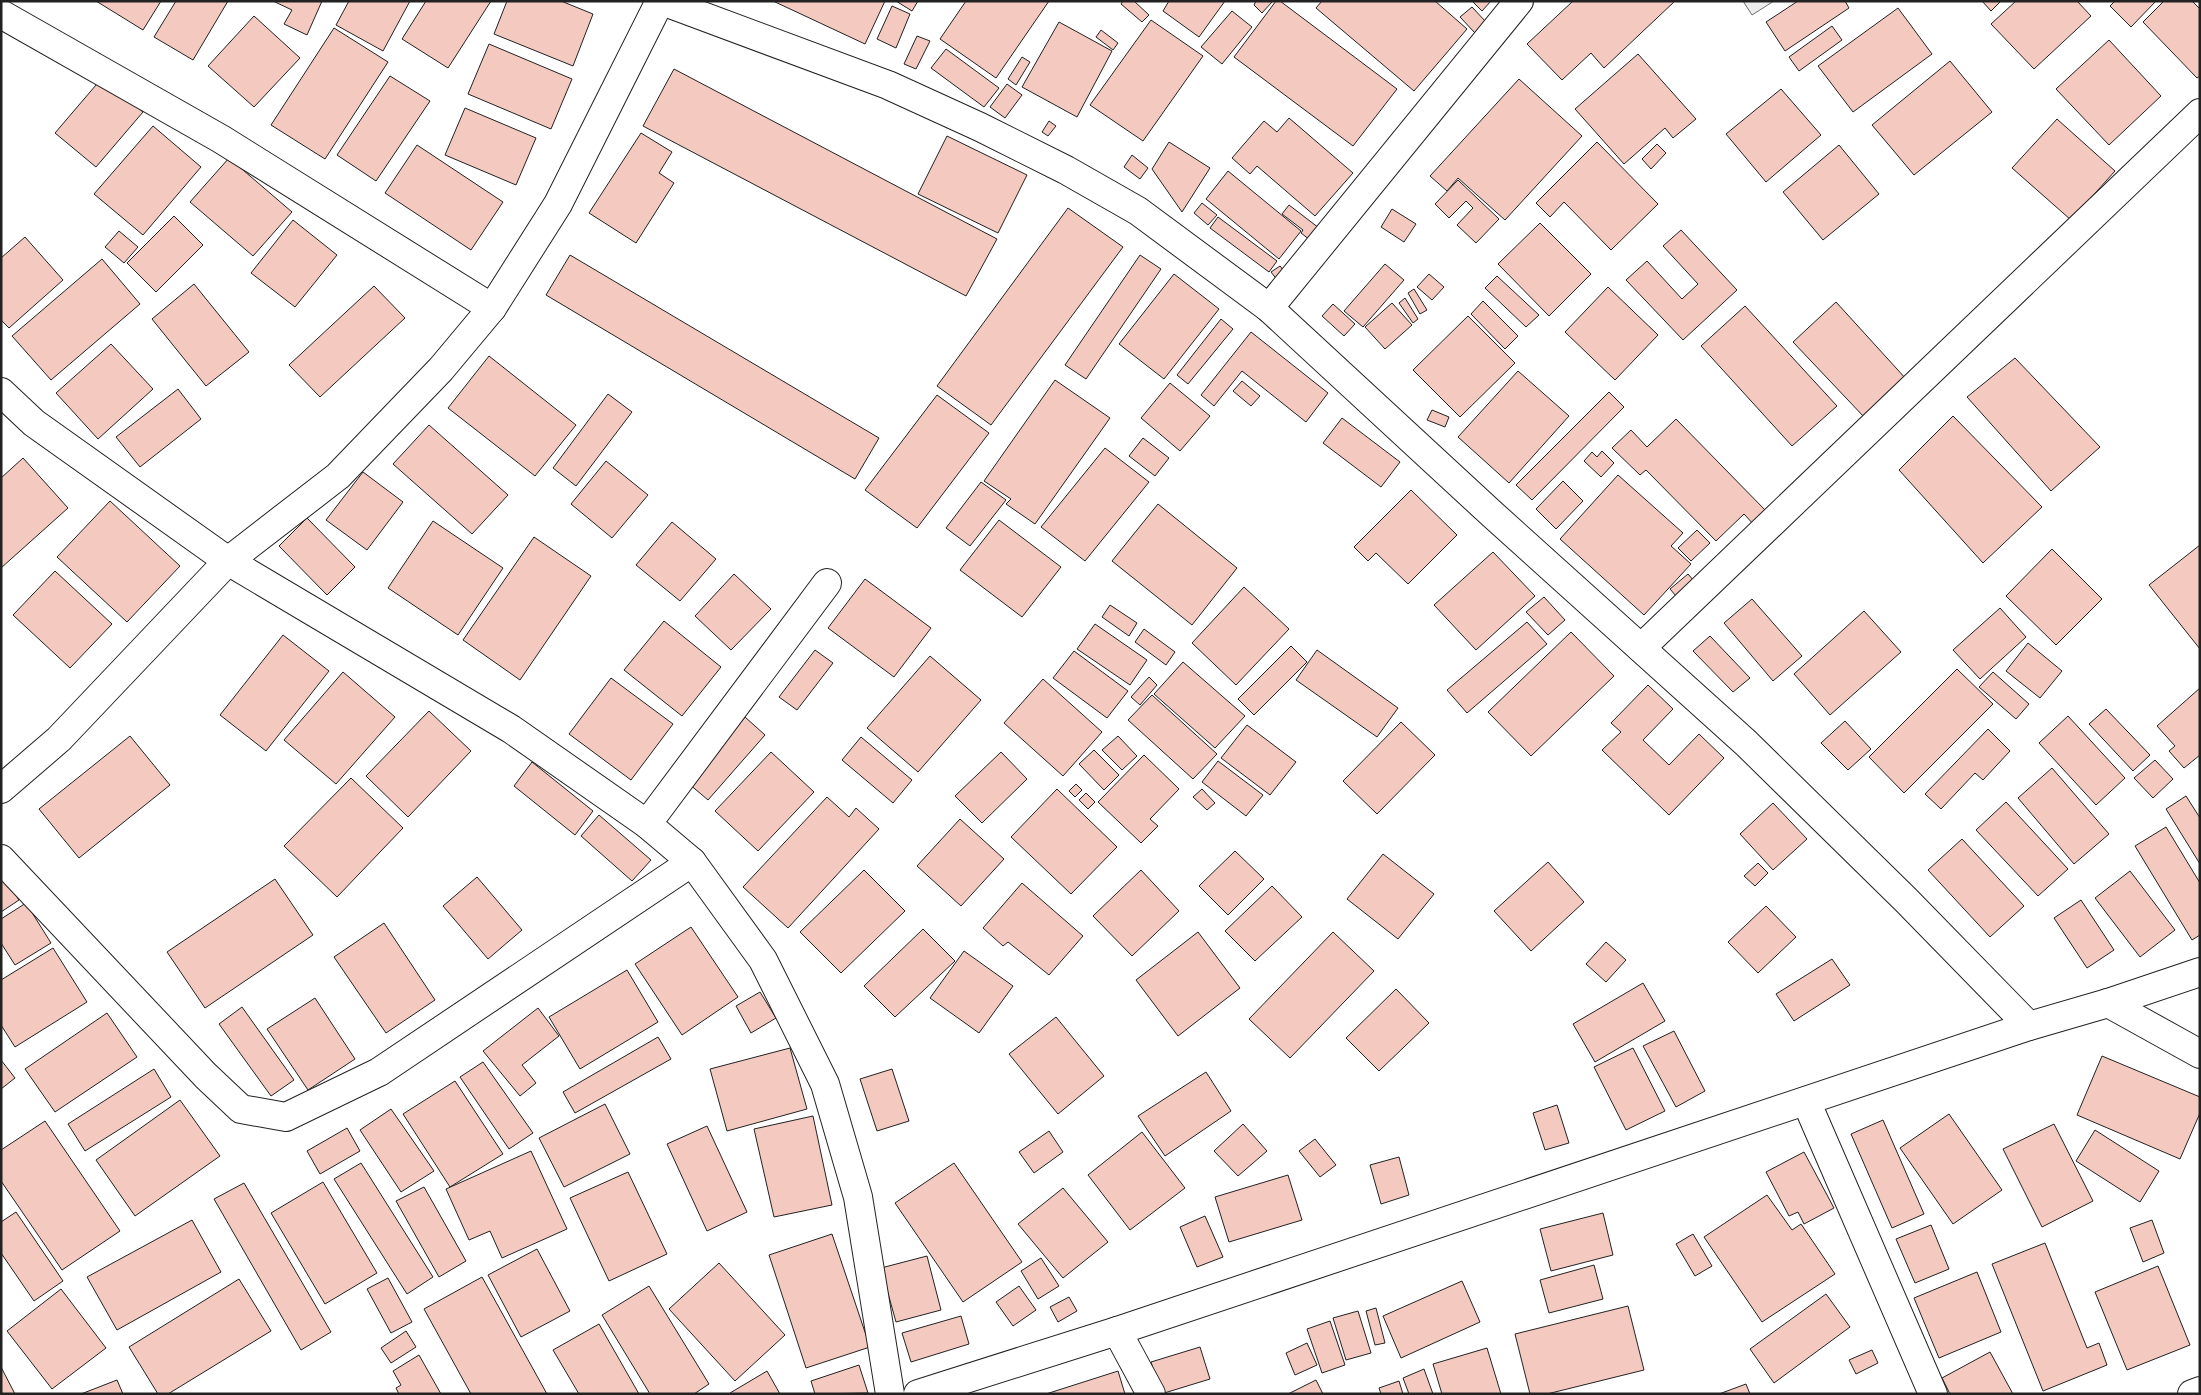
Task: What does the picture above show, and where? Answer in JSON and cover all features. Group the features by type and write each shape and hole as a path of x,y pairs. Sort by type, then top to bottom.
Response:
{"street":[{"path":"1,789 59,739 228,561 338,476 441,369 492,308 558,204 661,1 694,7 888,85 980,127 1066,170 1138,211 1269,308 1492,514 1746,743 1906,900 2029,1026"},
{"path":"1269,308 1519,1"},
{"path":"1,14 220,139 492,308"},
{"path":"1641,648 2200,113"},
{"path":"1,392 34,423 228,561 511,729 647,824 692,862 763,960 825,1084 858,1197 890,1394"},
{"path":"647,824 827,583"},
{"path":"1,859 206,1076 241,1109 286,1117 379,1072 692,862"},
{"path":"918,1394 1117,1331 2029,1026 2108,1003 2200,972"},
{"path":"2108,1003 2200,1054"},
{"path":"1806,1101 1933,1394"},
{"path":"1117,1331 1151,1394"},
{"path":"2192,1394 2200,1391"}],"shaded area":[{"path":"1743,1 1774,1 1752,15"}],"building":[{"path":"96,1 161,1 143,30"},
{"path":"176,1 228,1 193,60 154,37"},
{"path":"273,1 322,1 307,35 284,24 292,10"},
{"path":"349,1 410,1 383,51 336,25"},
{"path":"426,1 491,1 448,68 402,39"},
{"path":"507,1 561,1 593,14 573,66 494,34"},
{"path":"773,1 885,1 865,44"},
{"path":"896,1 918,1 912,11"},
{"path":"966,1 1049,1 996,78 940,39"},
{"path":"1123,1 1134,1 1149,15 1142,22 1121,4"},
{"path":"1169,1 1225,1 1199,37 1163,11"},
{"path":"1256,1 1272,2 1262,13 1254,5"},
{"path":"1276,1 1280,1 1397,89 1353,146 1234,57"},
{"path":"1322,1 1435,1 1467,29 1414,91 1316,8"},
{"path":"1472,1 1491,1 1482,11"},
{"path":"1573,1 1675,1 1604,68 1591,53 1562,80 1527,44"},
{"path":"1798,1 1845,1 1849,8 1785,51 1766,22"},
{"path":"1982,1 2001,1 1991,11"},
{"path":"2016,1 2077,1 2091,16 2034,69 1991,24"},
{"path":"2115,1 2156,1 2131,27 2110,6"},
{"path":"2164,1 2192,1 2200,9 2200,76 2197,78 2143,22"},
{"path":"892,6 910,14 896,48 877,39"},
{"path":"1472,7 1486,22 1475,33 1460,17"},
{"path":"1898,8 1932,54 1853,112 1818,66"},
{"path":"1232,11 1252,27 1222,64 1201,47"},
{"path":"254,16 300,58 254,107 208,66"},
{"path":"1151,20 1203,56 1143,141 1090,105"},
{"path":"1059,22 1112,51 1077,117 1022,87"},
{"path":"1832,26 1842,40 1799,71 1789,57"},
{"path":"334,28 388,62 325,159 271,125"},
{"path":"1101,30 1118,43 1113,50 1096,37"},
{"path":"917,36 930,41 916,69 904,64"},
{"path":"2109,40 2161,96 2109,145 2056,89"},
{"path":"489,44 572,79 551,129 468,94"},
{"path":"946,49 999,88 984,107 931,68"},
{"path":"1638,54 1696,119 1673,138 1665,128 1624,164 1575,109"},
{"path":"1022,57 1030,62 1016,85 1008,79"},
{"path":"1950,61 1992,112 1914,175 1872,125"},
{"path":"674,69 997,239 966,296 643,126"},
{"path":"390,76 430,101 376,181 337,155"},
{"path":"102,78 143,112 96,167 55,133"},
{"path":"1519,79 1582,136 1505,220 1458,178 1447,191 1430,176"},
{"path":"1007,84 1022,95 1005,118 990,107"},
{"path":"1781,89 1821,135 1766,182 1726,134"},
{"path":"465,108 536,138 516,185 445,155"},
{"path":"1289,118 1353,173 1315,216 1257,166 1250,174 1232,158 1264,121 1277,132"},
{"path":"2057,119 2115,171 2071,220 2012,168"},
{"path":"1049,121 1056,126 1048,136 1042,132"},
{"path":"153,126 201,167 143,235 94,194"},
{"path":"641,133 672,152 659,173 674,183 636,243 589,213"},
{"path":"947,136 1027,175 998,233 918,194"},
{"path":"1169,142 1210,168 1182,212 1152,169"},
{"path":"1597,142 1658,204 1611,250 1564,202 1550,217 1536,203"},
{"path":"1657,144 1666,153 1651,169 1642,159"},
{"path":"417,145 503,202 471,250 385,193"},
{"path":"1839,145 1879,194 1823,240 1783,192"},
{"path":"1132,155 1148,168 1140,179 1124,167"},
{"path":"229,158 292,212 253,256 190,202"},
{"path":"1228,171 1301,231 1279,259 1206,199"},
{"path":"1458,180 1499,219 1476,243 1457,225 1473,208 1466,201 1449,218 1435,204"},
{"path":"1202,203 1217,215 1208,225 1194,213"},
{"path":"1289,205 1319,228 1310,240 1301,233 1303,230 1282,214"},
{"path":"1068,208 1123,247 991,425 937,386"},
{"path":"1392,209 1416,224 1404,242 1381,227"},
{"path":"174,216 203,245 156,292 127,263"},
{"path":"1218,217 1277,261 1269,272 1210,228"},
{"path":"293,220 337,255 295,307 251,273"},
{"path":"1540,223 1591,274 1549,316 1498,264"},
{"path":"1681,230 1737,290 1683,340 1626,280 1647,261 1682,299 1698,284 1663,246"},
{"path":"119,231 138,247 124,263 105,247"},
{"path":"25,237 63,280 9,328 1,320 1,258"},
{"path":"570,255 879,438 855,479 546,295"},
{"path":"1140,255 1161,269 1086,379 1065,365"},
{"path":"102,259 140,304 51,380 12,336"},
{"path":"1385,264 1404,280 1363,327 1344,311"},
{"path":"1280,266 1287,275 1278,281 1271,272"},
{"path":"1174,274 1219,309 1164,379 1119,344"},
{"path":"1429,274 1444,287 1432,300 1417,287"},
{"path":"1497,276 1539,315 1526,327 1485,288"},
{"path":"194,284 249,352 206,386 152,319"},
{"path":"374,286 405,318 320,397 289,365"},
{"path":"1608,287 1658,335 1615,380 1565,332"},
{"path":"1414,289 1427,310 1420,314 1408,293"},
{"path":"1405,298 1418,319 1413,323 1399,303"},
{"path":"1483,301 1518,336 1505,349 1471,314"},
{"path":"1836,302 1907,380 1865,418 1793,342"},
{"path":"1392,303 1412,325 1385,349 1365,327"},
{"path":"1333,304 1355,324 1344,336 1322,316"},
{"path":"1745,306 1837,406 1792,446 1701,346"},
{"path":"1468,316 1515,363 1460,417 1413,370"},
{"path":"1221,319 1233,329 1188,384 1177,375"},
{"path":"1251,332 1328,393 1306,422 1242,371 1214,406 1201,395"},
{"path":"111,344 153,389 98,439 56,393"},
{"path":"489,356 576,425 535,476 448,408"},
{"path":"2015,358 2100,447 2051,491 1967,397"},
{"path":"1518,371 1569,416 1509,483 1458,437"},
{"path":"1055,380 1110,418 1035,524 1006,504 1011,499 984,481"},
{"path":"1242,381 1260,396 1251,406 1233,391"},
{"path":"1170,383 1210,416 1180,451 1141,418"},
{"path":"178,389 201,419 140,467 116,437"},
{"path":"1609,392 1624,407 1532,500 1516,485"},
{"path":"608,394 632,412 576,486 553,468"},
{"path":"937,395 989,433 917,528 865,490"},
{"path":"1432,410 1449,417 1445,427 1427,420"},
{"path":"1953,416 2042,507 1983,563 1899,470"},
{"path":"1342,418 1400,462 1381,487 1323,443"},
{"path":"1676,419 1768,513 1755,526 1744,514 1716,541 1646,470 1640,475 1612,448 1631,430 1647,447"},
{"path":"429,425 508,495 472,534 393,464"},
{"path":"1143,438 1169,458 1155,476 1129,456"},
{"path":"1105,448 1149,482 1085,561 1041,527"},
{"path":"1602,451 1614,463 1601,477 1584,461 1592,452 1597,457"},
{"path":"23,458 68,508 1,568 1,478"},
{"path":"606,461 648,495 612,538 571,504"},
{"path":"363,472 403,502 367,550 326,520"},
{"path":"1618,475 1683,533 1671,546 1691,564 1644,615 1560,539"},
{"path":"1563,481 1583,501 1556,529 1536,509"},
{"path":"981,482 1006,500 970,546 946,528"},
{"path":"1411,490 1457,535 1408,584 1376,553 1368,561 1354,547"},
{"path":"110,501 180,566 127,622 57,557"},
{"path":"1158,504 1237,568 1192,625 1112,561"},
{"path":"307,518 355,567 327,595 279,546"},
{"path":"999,520 1061,567 1022,617 960,570"},
{"path":"433,521 503,568 458,635 388,588"},
{"path":"672,522 716,559 680,601 636,565"},
{"path":"1697,530 1710,543 1691,561 1678,548"},
{"path":"534,537 591,576 520,680 463,640"},
{"path":"2200,545 2200,649 2149,585"},
{"path":"2052,549 2102,599 2056,645 2006,596"},
{"path":"1493,552 1535,596 1476,650 1434,605"},
{"path":"55,571 112,624 70,668 13,615"},
{"path":"734,574 771,609 731,650 695,616"},
{"path":"1688,574 1694,581 1676,596 1670,589"},
{"path":"865,579 931,628 894,677 828,628"},
{"path":"1244,587 1289,629 1236,685 1192,643"},
{"path":"1544,597 1565,620 1548,635 1526,612"},
{"path":"1752,599 1802,656 1773,681 1724,623"},
{"path":"1110,605 1137,623 1129,636 1102,617"},
{"path":"2000,608 2026,637 1980,679 1953,650"},
{"path":"1864,611 1901,652 1830,715 1794,674"},
{"path":"664,621 721,667 682,716 624,670"},
{"path":"1527,622 1547,644 1467,713 1447,690"},
{"path":"1095,624 1147,660 1130,685 1077,649"},
{"path":"1144,629 1175,652 1166,665 1135,642"},
{"path":"1571,632 1614,676 1531,756 1488,712"},
{"path":"283,635 329,671 266,751 220,715"},
{"path":"1710,636 1750,678 1733,692 1693,651"},
{"path":"2028,643 2062,671 2040,698 2006,671"},
{"path":"1291,646 1307,662 1254,715 1238,699"},
{"path":"815,650 833,663 797,710 779,697"},
{"path":"1317,650 1398,708 1377,737 1296,680"},
{"path":"1074,651 1128,691 1107,718 1053,678"},
{"path":"930,656 981,700 918,772 867,728"},
{"path":"1183,662 1245,716 1215,748 1154,694"},
{"path":"1957,669 1993,704 1904,793 1869,757"},
{"path":"343,672 395,717 336,784 284,740"},
{"path":"1993,672 2029,704 2016,719 1979,687"},
{"path":"1149,677 1157,685 1140,705 1131,697"},
{"path":"611,678 673,724 631,780 569,734"},
{"path":"1043,679 1102,732 1063,776 1004,723"},
{"path":"1648,685 1673,709 1643,740 1669,765 1699,734 1724,758 1669,815 1602,750 1621,732 1611,723"},
{"path":"2200,688 2200,755 2184,768 2169,751 2175,746 2157,726"},
{"path":"1152,695 1217,754 1193,779 1128,720"},
{"path":"2106,709 2150,755 2133,771 2089,724"},
{"path":"429,711 471,751 408,817 366,776"},
{"path":"2068,716 2125,778 2096,805 2039,743"},
{"path":"745,717 765,735 708,800 688,783"},
{"path":"1845,721 1871,749 1848,770 1821,743"},
{"path":"1401,722 1435,755 1377,814 1343,781"},
{"path":"1247,725 1296,762 1270,795 1221,758"},
{"path":"1988,729 2010,751 1983,780 1975,773 1941,809 1925,794"},
{"path":"130,736 170,785 79,858 39,809"},
{"path":"1118,736 1137,756 1122,770 1102,750"},
{"path":"861,737 912,780 893,803 842,760"},
{"path":"1094,750 1119,775 1104,790 1079,764"},
{"path":"771,752 814,792 758,851 715,811"},
{"path":"1001,752 1027,779 982,823 955,796"},
{"path":"1144,755 1179,789 1150,819 1158,826 1141,843 1098,802"},
{"path":"2155,760 2173,779 2153,798 2134,778"},
{"path":"1218,761 1263,795 1246,816 1202,782"},
{"path":"532,762 593,811 575,835 514,786"},
{"path":"2052,768 2109,834 2074,864 2018,798"},
{"path":"351,778 403,828 337,897 284,846"},
{"path":"1076,784 1082,790 1075,797 1069,791"},
{"path":"1057,789 1117,847 1071,894 1011,837"},
{"path":"1202,789 1215,803 1207,810 1193,797"},
{"path":"1086,793 1095,802 1088,809 1079,800"},
{"path":"2186,796 2200,818 2200,864 2166,809"},
{"path":"827,797 849,817 856,808 879,829 788,928 743,887"},
{"path":"2006,802 2068,869 2038,896 1976,830"},
{"path":"1773,803 1807,839 1773,870 1740,834"},
{"path":"599,815 651,860 632,881 581,836"},
{"path":"960,819 1004,859 961,906 917,866"},
{"path":"2166,827 2200,883 2200,935 2192,940 2135,846"},
{"path":"1962,839 2024,906 1990,937 1928,870"},
{"path":"1235,851 1264,879 1228,915 1199,886"},
{"path":"1383,854 1434,894 1398,939 1347,899"},
{"path":"1548,862 1584,902 1531,951 1494,911"},
{"path":"1758,863 1768,873 1755,886 1744,876"},
{"path":"864,870 905,911 841,973 800,932"},
{"path":"1141,870 1179,911 1132,956 1093,916"},
{"path":"2130,871 2175,930 2140,957 2095,898"},
{"path":"1,874 19,900 1,912"},
{"path":"477,877 522,930 488,959 443,906"},
{"path":"275,879 313,935 205,1008 167,952"},
{"path":"1022,883 1083,936 1049,975 1008,942 1003,946 983,928"},
{"path":"1272,886 1302,917 1255,961 1225,931"},
{"path":"2081,900 2114,950 2087,968 2054,918"},
{"path":"26,903 51,943 15,965 1,943 1,919"},
{"path":"1766,906 1796,937 1758,973 1728,942"},
{"path":"384,923 435,1000 386,1033 334,957"},
{"path":"691,927 738,997 682,1035 635,964"},
{"path":"923,929 955,961 895,1017 864,986"},
{"path":"1198,932 1240,988 1178,1036 1136,980"},
{"path":"1333,932 1374,971 1290,1058 1249,1019"},
{"path":"1606,942 1626,960 1606,982 1586,964"},
{"path":"53,948 87,1002 15,1047 1,1025 1,980"},
{"path":"964,951 1013,986 979,1033 930,998"},
{"path":"1832,959 1850,985 1794,1021 1776,994"},
{"path":"627,970 658,1022 580,1069 549,1017"},
{"path":"1643,983 1665,1021 1595,1062 1573,1024"},
{"path":"1396,989 1429,1023 1379,1071 1346,1038"},
{"path":"760,992 776,1018 751,1033 736,1006"},
{"path":"315,998 355,1059 308,1090 267,1029"},
{"path":"242,1007 294,1080 271,1096 219,1024"},
{"path":"538,1008 559,1036 522,1065 536,1083 520,1096 483,1051"},
{"path":"107,1013 137,1057 55,1112 25,1069"},
{"path":"1056,1017 1104,1076 1058,1114 1009,1054"},
{"path":"1674,1031 1705,1091 1676,1107 1643,1046"},
{"path":"658,1037 671,1059 575,1113 563,1092"},
{"path":"790,1048 807,1109 727,1131 710,1069"},
{"path":"1633,1048 1665,1111 1626,1130 1594,1067"},
{"path":"2102,1056 2200,1097 2200,1113 2180,1159 2077,1115"},
{"path":"1,1060 15,1078 1,1089"},
{"path":"483,1062 533,1133 509,1149 460,1077"},
{"path":"154,1069 171,1097 85,1151 68,1124"},
{"path":"892,1069 909,1121 877,1131 860,1079"},
{"path":"1206,1072 1231,1111 1165,1156 1138,1116"},
{"path":"455,1081 503,1154 450,1187 403,1114"},
{"path":"180,1100 220,1156 135,1216 96,1160"},
{"path":"605,1104 630,1154 564,1187 539,1138"},
{"path":"1557,1105 1569,1143 1545,1150 1533,1113"},
{"path":"391,1109 434,1171 401,1192 360,1130"},
{"path":"1949,1114 2002,1190 1953,1224 1900,1148"},
{"path":"813,1116 832,1205 774,1217 754,1129"},
{"path":"1883,1120 1924,1214 1892,1228 1851,1134"},
{"path":"45,1121 120,1231 62,1270 1,1181 1,1150"},
{"path":"1243,1124 1267,1151 1238,1176 1214,1151"},
{"path":"2054,1124 2093,1201 2042,1227 2003,1149"},
{"path":"707,1126 747,1212 707,1231 667,1144"},
{"path":"347,1128 360,1151 320,1174 307,1151"},
{"path":"2095,1130 2159,1171 2140,1202 2076,1161"},
{"path":"1049,1131 1063,1152 1034,1173 1019,1152"},
{"path":"1142,1132 1185,1188 1130,1230 1088,1175"},
{"path":"1315,1139 1336,1165 1320,1177 1299,1151"},
{"path":"531,1151 567,1229 502,1258 490,1231 469,1240 446,1189"},
{"path":"1804,1152 1834,1208 1804,1224 1798,1212 1789,1216 1766,1172"},
{"path":"1399,1157 1409,1195 1381,1204 1370,1165"},
{"path":"361,1163 433,1277 407,1294 334,1179"},
{"path":"954,1163 1022,1262 963,1302 895,1203"},
{"path":"628,1172 667,1254 609,1281 570,1198"},
{"path":"1288,1175 1302,1220 1229,1242 1215,1197"},
{"path":"323,1182 377,1273 325,1304 271,1213"},
{"path":"244,1183 331,1332 301,1350 214,1199"},
{"path":"424,1187 466,1261 439,1277 396,1201"},
{"path":"1063,1188 1108,1242 1063,1278 1018,1224"},
{"path":"1767,1195 1792,1230 1801,1224 1835,1274 1762,1322 1704,1237"},
{"path":"16,1212 63,1281 34,1301 1,1253 1,1222"},
{"path":"1603,1213 1613,1255 1551,1271 1540,1229"},
{"path":"1205,1216 1223,1257 1197,1267 1180,1227"},
{"path":"192,1220 221,1272 117,1330 87,1277"},
{"path":"2152,1220 2164,1253 2143,1262 2130,1228"},
{"path":"1931,1225 1949,1269 1915,1283 1896,1239"},
{"path":"832,1234 870,1347 806,1368 769,1255"},
{"path":"1693,1234 1712,1266 1695,1276 1676,1244"},
{"path":"2045,1243 2087,1348 2099,1343 2107,1365 2043,1391 1992,1264"},
{"path":"537,1249 570,1311 521,1337 488,1275"},
{"path":"927,1256 941,1310 896,1322 881,1268"},
{"path":"1041,1258 1059,1286 1038,1299 1021,1271"},
{"path":"719,1263 785,1335 735,1381 669,1309"},
{"path":"1594,1265 1603,1299 1549,1313 1540,1280"},
{"path":"2158,1266 2190,1345 2127,1370 2095,1292"},
{"path":"1977,1272 2001,1332 1939,1358 1914,1298"},
{"path":"482,1277 547,1394 471,1394 424,1309"},
{"path":"388,1278 412,1322 391,1333 367,1289"},
{"path":"239,1279 271,1331 168,1394 158,1394 129,1347"},
{"path":"1462,1281 1480,1322 1401,1358 1383,1316"},
{"path":"649,1286 709,1384 694,1394 650,1394 602,1315"},
{"path":"1019,1286 1036,1310 1013,1326 996,1302"},
{"path":"61,1289 106,1348 52,1389 7,1331"},
{"path":"1826,1294 1850,1327 1774,1383 1750,1349"},
{"path":"1069,1297 1077,1311 1058,1322 1050,1307"},
{"path":"1628,1306 1644,1370 1547,1394 1530,1394 1515,1334"},
{"path":"1376,1308 1385,1343 1375,1345 1366,1311"},
{"path":"1358,1311 1371,1353 1346,1360 1333,1318"},
{"path":"961,1316 969,1344 911,1362 902,1333"},
{"path":"1330,1321 1345,1365 1322,1373 1307,1329"},
{"path":"599,1324 639,1394 579,1394 553,1350"},
{"path":"406,1331 416,1347 391,1363 381,1348"},
{"path":"1307,1343 1317,1365 1295,1375 1286,1353"},
{"path":"1200,1347 1210,1379 1161,1394 1151,1362"},
{"path":"1487,1348 1501,1394 1442,1394 1433,1364"},
{"path":"1872,1350 1878,1363 1856,1374 1849,1360"},
{"path":"1990,1352 2013,1394 1950,1394 1942,1378"},
{"path":"419,1355 441,1394 399,1394 396,1388 401,1385 393,1371"},
{"path":"859,1365 868,1393 815,1394 811,1381"},
{"path":"1,1367 15,1394 1,1394"},
{"path":"1424,1369 1433,1394 1409,1394 1403,1378"},
{"path":"767,1371 780,1394 730,1394 730,1393"},
{"path":"1118,1371 1125,1394 1046,1394"},
{"path":"117,1380 123,1394 81,1394"},
{"path":"1316,1380 1323,1394 1288,1394"},
{"path":"1399,1381 1403,1394 1381,1394 1379,1388"},
{"path":"1746,1384 1750,1394 1719,1394"}]}
